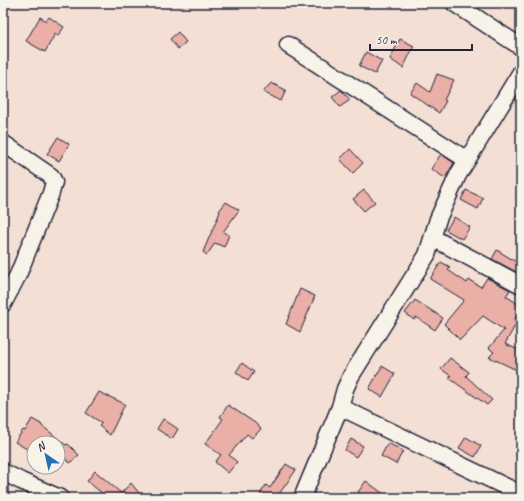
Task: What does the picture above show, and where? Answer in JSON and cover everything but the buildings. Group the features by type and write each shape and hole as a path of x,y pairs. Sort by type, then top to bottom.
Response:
{"street":[{"path":"454,3 521,46"},
{"path":"288,45 467,160"},
{"path":"308,496 345,389 351,376 427,255 438,219 458,175 521,72"},
{"path":"3,143 51,176 54,182 18,275 3,304"},
{"path":"433,238 521,285"},
{"path":"340,407 521,494"},
{"path":"3,472 60,498"}]}
